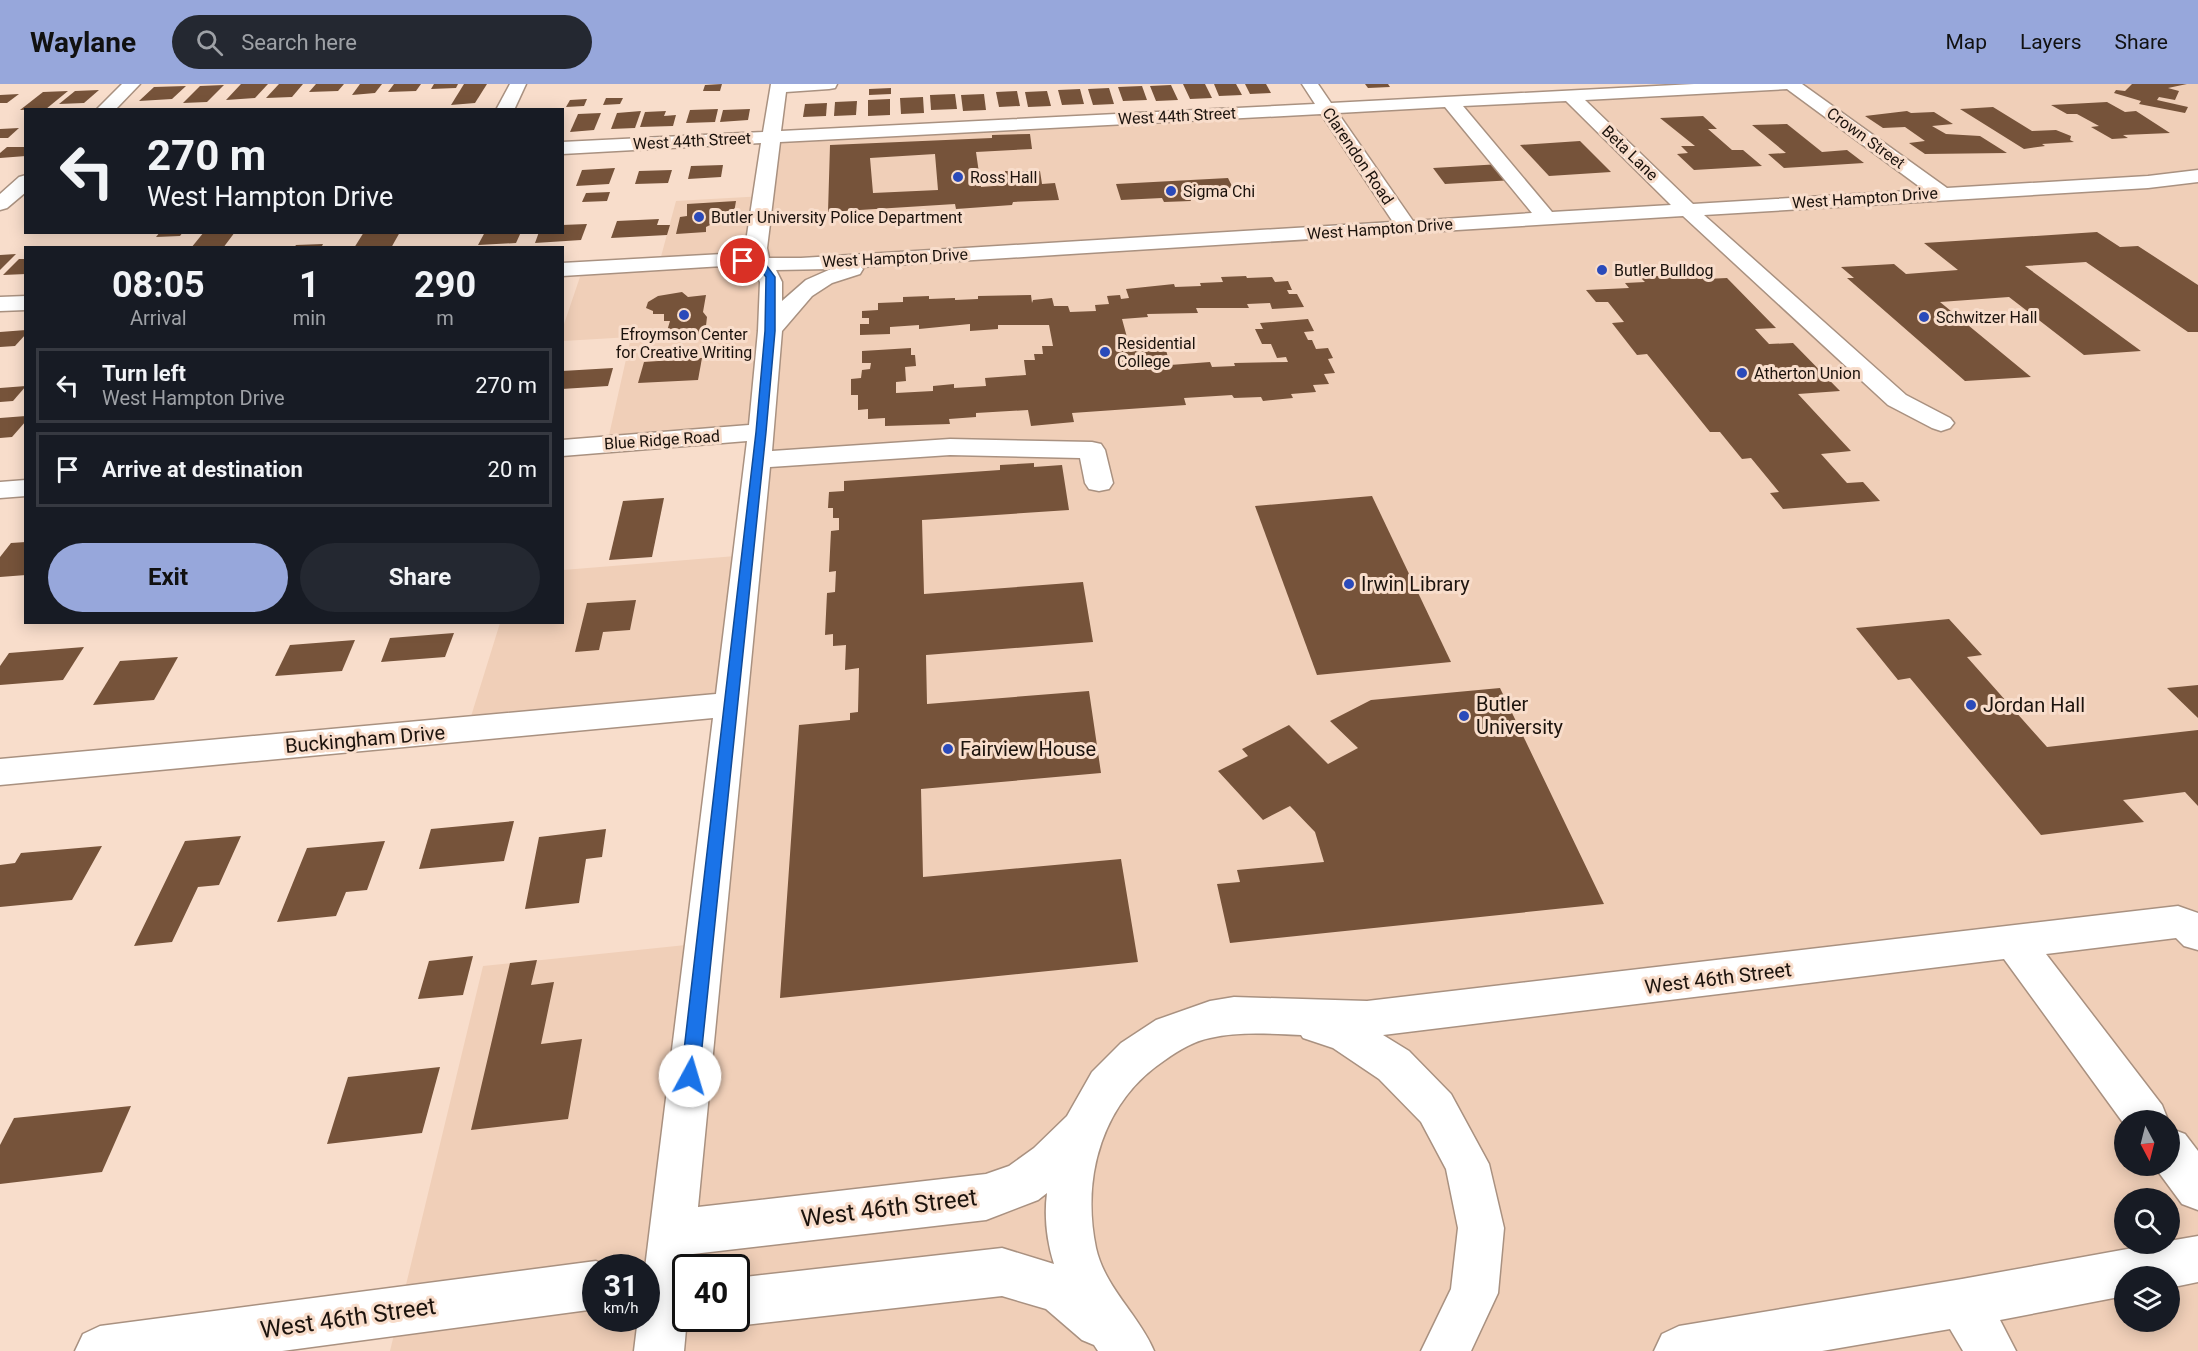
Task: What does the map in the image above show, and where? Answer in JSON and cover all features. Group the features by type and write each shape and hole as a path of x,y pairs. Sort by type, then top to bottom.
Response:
{"street":[{"path":"106,108 132,84"},
{"path":"506,108 518,84"},
{"path":"666,1293 770,331 771,282 769,274 757,255 756,242 779,85 829,84"},
{"name":"Clarendon Road","path":"1310,84 1407,227"},
{"name":"West 44th Street","path":"564,148 1791,84"},
{"name":"Crown Street","path":"1791,84 1941,194"},
{"name":"Beta Lane","path":"1570,95 1689,210 1897,400 1941,423"},
{"path":"1449,101 1547,219"},
{"path":"0,177 24,176"},
{"path":"2189,178 2198,190"},
{"name":"West Hampton Drive","path":"564,270 723,260 761,264 801,264 2189,178"},
{"path":"0,204 24,183"},
{"path":"770,331 793,300 818,282 859,267 907,258"},
{"path":"0,304 24,303"},
{"name":"Blue Ridge Road","path":"564,447 950,447 1092,450 1100,483"},
{"path":"0,490 24,488"},
{"name":"Buckingham Drive","path":"0,772 730,705"},
{"name":"West 46th Street","path":"1123,1344 1083,1278 1073,1248 1068,1186 1073,1156 1094,1103 1110,1080 1128,1061 1174,1031 1198,1022 1225,1016 1367,1019 2178,922 2192,928 2198,934"},
{"path":"2013,941 2140,1110"},
{"name":"West 46th Street","path":"1275,1016 1344,1033 1394,1065 1436,1108 1467,1164 1481,1228 1474,1293 1446,1351"},
{"name":"West 46th Street","path":"666,1293 986,1197 1022,1184 1050,1163 1082,1129"},
{"path":"2180,1164 2198,1188"},
{"path":"1679,1351 1962,1303 2198,1259"},
{"name":"West 46th Street","path":"750,1300 1002,1272 1059,1289 1123,1344"},
{"name":"West 46th Street","path":"100,1351 582,1288"},
{"path":"1962,1303 1991,1351"}],"shaded area":[{"name":"Butler University","path":"1811,84 2198,84 2198,1351 390,1351 483,966 705,943 731,706 468,726 500,624 564,624 564,570 748,555 761,432 607,444 631,337 564,341 564,324 582,271 659,264 676,201 764,196 771,136"}],"building":[{"path":"241,84 268,84 255,98 226,100"},
{"path":"279,84 303,84 292,97 266,98"},
{"path":"316,84 344,84 338,91 309,92"},
{"path":"360,84 382,84 375,93 352,95"},
{"path":"394,84 421,84 416,91 388,92"},
{"path":"434,84 458,84 456,88 431,89"},
{"path":"464,84 487,84 475,103 451,105"},
{"path":"722,84 720,91 703,91 705,85"},
{"path":"1183,84 1205,84 1212,98 1190,99"},
{"path":"1214,84 1236,84 1242,95 1219,96"},
{"path":"1245,84 1266,84 1271,93 1250,94"},
{"path":"1365,84 1388,84 1390,87 1368,88"},
{"path":"2132,84 2187,84 2168,88 2179,91 2175,100 2159,97 2157,100 2188,107 2185,113 2139,104 2141,101 2114,93 2116,90 2125,91"},
{"path":"224,85 207,102 183,103 200,86"},
{"path":"1171,85 1178,100 1156,101 1150,86"},
{"path":"186,86 172,99 139,101 154,87"},
{"path":"1142,86 1147,100 1123,101 1118,87"},
{"path":"891,88 891,94 869,95 869,89"},
{"path":"1109,88 1114,104 1093,105 1088,89"},
{"path":"1080,89 1084,104 1062,105 1058,90"},
{"path":"99,90 84,103 59,104 75,91"},
{"path":"68,91 47,108 20,110 43,92"},
{"path":"1017,91 1020,106 999,107 996,92"},
{"path":"1047,91 1051,106 1028,107 1025,92"},
{"path":"19,94 7,103 0,103 0,95"},
{"path":"955,94 957,109 931,110 930,95"},
{"path":"984,94 986,110 963,111 961,95"},
{"path":"923,97 924,113 901,114 900,98"},
{"path":"606,98 623,98 620,104 603,105"},
{"path":"587,99 584,106 566,107 570,100"},
{"path":"890,99 890,115 868,116 868,100"},
{"path":"857,101 856,115 834,116 835,102"},
{"path":"2107,102 2125,112 2136,111 2170,133 2123,135 2128,138 2112,139 2091,127 2099,126 2077,114 2067,114 2051,105"},
{"path":"827,103 826,116 803,117 805,104"},
{"path":"1993,107 2032,131 2056,130 2071,136 2070,140 2074,142 2042,144 2045,146 2024,149 1960,109"},
{"path":"718,109 715,122 686,123 690,110"},
{"path":"750,109 748,120 720,122 723,110"},
{"path":"641,111 635,128 611,129 617,113"},
{"path":"666,111 664,116 676,115 673,126 640,127 645,112"},
{"path":"1907,111 1911,113 1934,112 1953,124 1932,126 1946,134 1980,136 2007,153 1925,154 1909,143 1925,141 1905,127 1883,128 1865,116"},
{"path":"601,113 594,130 570,132 578,114"},
{"path":"1703,116 1717,129 1708,129 1732,150 1743,150 1762,166 1694,170 1677,154 1688,153 1681,146 1695,146 1660,118"},
{"path":"1787,124 1822,152 1847,150 1864,163 1784,168 1768,154 1786,153 1752,125"},
{"path":"19,128 8,138 0,138 0,129"},
{"name":"Ross Hall","path":"1030,134 1032,149 976,152 981,187 1006,185 1005,171 1040,171 1042,184 1055,183 1059,200 1013,202 1012,205 956,209 955,204 828,212 830,145 992,138 992,135","holes":["935,154 938,190 873,193 870,158"]},
{"path":"1580,141 1611,172 1549,176 1520,145"},
{"path":"7,147 24,147 24,156 0,158 0,153"},
{"path":"1501,164 1514,180 1445,184 1433,168"},
{"path":"723,165 721,177 688,179 691,166"},
{"path":"615,168 609,184 576,186 582,170"},
{"path":"672,170 668,183 635,184 639,171"},
{"name":"Sigma Chi","path":"1228,178 1233,188 1223,188 1226,194 1189,196 1191,201 1164,202 1162,198 1121,200 1116,184"},
{"path":"610,192 607,201 582,202 586,193"},
{"name":"Butler University Police Department","path":"736,201 734,213 718,214 718,221 706,227 706,232 676,234 680,217 687,216 687,204"},
{"path":"659,219 657,225 670,225 667,235 611,238 617,221"},
{"path":"587,224 581,240 535,243 538,234 564,234 564,225"},
{"name":"Schwitzer Hall","path":"2097,232 2120,247 2138,246 2198,285 2198,332 2188,332 2086,262 2025,266 2141,351 2084,355 2009,297 1940,302 2031,377 1965,381 1847,278 1854,278 1841,267 1894,264 1906,274 1958,270 1924,243"},
{"path":"158,234 182,234 180,236 156,237"},
{"path":"202,234 234,234 224,246 193,246"},
{"path":"363,234 399,234 392,246 355,246"},
{"path":"484,234 520,234 516,243 478,245"},
{"path":"323,244 322,246 296,245"},
{"path":"16,254 0,270 0,255"},
{"path":"19,259 24,259 24,274 3,275"},
{"name":"Atherton Union","path":"1700,274 1706,279 1727,278 1776,328 1755,329 1769,344 1793,343 1840,391 1798,394 1851,451 1821,454 1847,483 1863,482 1880,501 1783,509 1770,493 1779,492 1751,458 1742,459 1720,432 1710,432 1647,354 1637,355 1612,323 1624,322 1608,302 1596,302 1586,290 1629,288 1625,283 1645,282 1640,277"},
{"name":"Residential College","path":"1246,276 1247,278 1272,277 1275,282 1288,281 1292,290 1287,290 1289,294 1297,294 1304,307 1272,309 1270,303 1247,304 1249,308 1196,308 1198,313 1147,314 1148,317 1122,319 1128,341 1141,340 1143,346 1155,345 1156,350 1166,350 1170,365 1210,362 1212,367 1235,366 1234,363 1288,362 1286,357 1277,358 1271,344 1262,344 1255,329 1263,329 1260,323 1308,319 1314,331 1304,332 1308,340 1312,340 1316,349 1328,348 1333,358 1328,359 1335,373 1324,374 1329,384 1313,385 1316,392 1291,394 1293,398 1263,401 1261,397 1234,398 1232,395 1184,398 1186,405 1072,413 1074,422 1031,426 1028,410 976,413 976,417 949,419 950,424 885,426 885,418 868,419 868,409 858,410 858,395 851,395 851,379 861,378 862,370 870,369 871,363 862,363 862,351 911,348 911,355 915,355 916,366 905,367 906,381 896,382 896,393 933,391 933,386 954,384 954,388 986,386 985,378 1026,375 1024,360 1035,360 1034,354 1043,354 1042,346 1053,346 1049,325 998,325 998,329 970,331 970,324 919,329 919,325 890,327 890,334 860,335 860,324 869,324 869,318 862,318 862,311 878,310 878,303 903,302 903,297 929,296 929,299 955,298 955,300 978,299 978,296 1031,295 1032,303 1033,300 1052,298 1054,306 1068,306 1070,312 1096,311 1095,305 1109,304 1107,296 1120,295 1121,299 1129,298 1126,289 1174,284 1175,287 1201,286 1200,283 1223,282 1221,277"},
{"name":"Efroymson Center for Creative Writing","path":"682,292 688,297 706,295 703,312 707,317 705,334 669,336 667,331 670,321 664,321 664,314 653,314 653,311 646,308 648,302 658,296"},
{"path":"24,330 24,336 15,346 0,347 0,332"},
{"path":"702,358 698,380 638,383 644,362"},
{"path":"613,368 608,386 564,389 564,371"},
{"path":"24,386 13,401 0,402 0,388"},
{"path":"24,416 24,423 12,437 0,438 0,418"},
{"name":"Fairview House","path":"1034,463 1034,467 1062,465 1069,510 922,520 924,594 1083,582 1093,642 926,655 927,704 1089,691 1101,773 921,789 923,877 1121,859 1138,962 780,998 799,725 850,720 850,713 858,712 859,668 845,670 846,645 833,646 833,634 825,635 827,593 835,592 836,571 829,572 831,531 839,530 839,518 833,518 833,508 828,508 829,492 844,491 844,481 1000,470 1000,465"},
{"name":"Irwin Library","path":"1372,496 1451,662 1317,675 1255,506"},
{"path":"664,498 652,557 609,560 623,501"},
{"path":"24,542 24,575 0,577 0,557 11,543"},
{"path":"636,600 630,630 603,632 599,650 575,652 587,603"},
{"name":"Jordan Hall","path":"1949,619 1982,655 1967,657 2047,747 2198,730 2198,806 2185,792 2123,800 2144,822 2041,835 1910,678 1898,680 1856,628"},
{"path":"454,633 445,657 381,662 390,638"},
{"path":"355,640 342,671 275,676 290,645"},
{"path":"84,647 63,680 0,685 0,666 9,653"},
{"path":"178,657 154,700 93,705 120,661"},
{"path":"2198,685 2198,718 2167,688"},
{"path":"1500,688 1604,904 1230,943 1217,884 1240,882 1237,870 1324,862 1315,832 1290,806 1263,820 1218,771 1248,756 1242,749 1289,725 1328,764 1358,748 1330,721 1371,700"},
{"path":"514,821 504,861 419,869 431,829"},
{"path":"606,829 602,857 586,859 579,903 525,909 539,837"},
{"path":"241,836 219,885 198,887 172,942 134,946 185,841"},
{"path":"385,841 367,890 346,892 336,916 277,922 307,848"},
{"path":"102,846 72,900 0,907 0,865 15,863 21,853"},
{"path":"473,956 463,995 418,999 429,961"},
{"path":"537,960 531,985 554,982 541,1044 582,1039 568,1119 471,1130 510,963"},
{"path":"440,1067 422,1133 327,1144 348,1077"},
{"path":"131,1106 102,1172 0,1184 0,1145 14,1118"}],"place":[{"name":"Ross Hall","path":"958,177"},
{"name":"Sigma Chi","path":"1171,191"},
{"name":"Butler University Police Department","path":"699,217"},
{"name":"Butler Bulldog","path":"1602,270"},
{"name":"Efroymson Center for Creative Writing","path":"684,315"},
{"name":"Schwitzer Hall","path":"1924,317"},
{"name":"Residential College","path":"1105,352"},
{"name":"Atherton Union","path":"1742,373"},
{"name":"Irwin Library","path":"1349,584"},
{"name":"Jordan Hall","path":"1971,705"},
{"name":"Butler University","path":"1464,716"},
{"name":"Fairview House","path":"948,749"}],"route":[{"path":"690,1076 761,432 770,331 771,277 761,264 743,261"}]}
